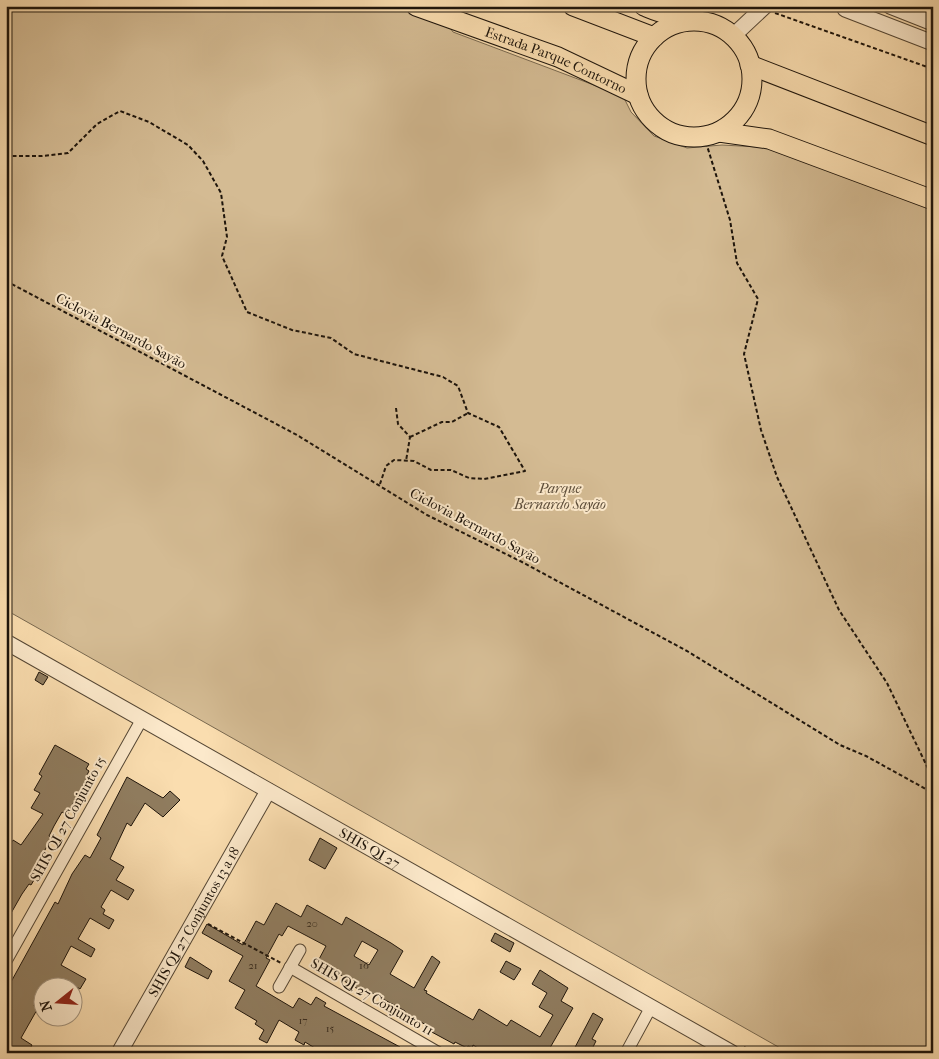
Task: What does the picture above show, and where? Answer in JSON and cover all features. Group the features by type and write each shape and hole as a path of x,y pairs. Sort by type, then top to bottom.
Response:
{"main road":[{"name":"Estrada Parque Contorno","path":"416,6 558,56 638,95"},
{"path":"573,6 654,37"},
{"path":"644,6 667,15 691,11 733,36 740,44 750,65 751,86 746,105 734,122 711,134"},
{"path":"691,11 654,37 642,54 636,74 638,95 650,116 668,131 692,137 711,134 769,139 933,200"},
{"path":"750,65 933,136"}],"street":[{"path":"733,36 763,7"},
{"path":"891,27 895,7 933,23"},
{"path":"845,9 933,43"},
{"name":"SHIS QI 27","path":"6,642 732,1053"},
{"name":"SHIS QI 27 Conjunto 15","path":"6,961 142,719"},
{"name":"SHIS QI 27 Conjuntos 13 a 18","path":"119,1053 268,791"},
{"path":"279,987 300,950"},
{"name":"SHIS QI 27 Conjunto 11","path":"290,967 439,1053"},
{"path":"626,1053 651,1008"}],"path":[{"path":"763,7 933,69"},
{"path":"6,156 42,156 68,153 97,124 120,111 149,122 188,146 203,160 221,192 227,237 222,256 247,312 292,330 331,338 354,354 443,378 458,386 468,413 498,428 524,471 484,479 470,478 451,470 431,470 414,461 394,460 386,466 380,484"},
{"path":"711,134 730,220 737,263 758,299 744,354 761,430 777,477 839,610 887,683 933,779"},
{"name":"Ciclovia Bernardo Sayão","path":"6,281 297,435 380,484 427,515 522,562 687,650 840,745 866,756 933,792"},
{"path":"396,408 398,424 410,437"},
{"path":"410,437 442,422 452,422 468,413"},
{"path":"406,461 410,437"},
{"path":"202,921 290,967"}],"green space":[{"name":"Parque Bernardo Sayão","path":"6,6 417,6 440,14 453,32 623,96 631,112 654,136 687,148 722,145 776,148 933,206 933,1053 789,1053 6,610"}],"building":[{"path":"39,672 48,677 43,685 35,680"},
{"path":"55,745 89,764 86,769 89,771 67,815 62,812 49,836 52,838 32,872 37,875 22,894 6,922 6,852 13,840 21,845 43,814 31,808 40,793 34,790 42,776 39,774"},
{"path":"127,777 163,798 170,791 180,800 163,817 145,803 131,826 127,823 110,859 124,867 116,880 134,890 128,900 111,890 101,907 105,910 103,914 114,920 109,929 90,918 78,939 95,949 91,957 71,946 61,965 81,976 32,976 32,1019 21,1038 32,1045 28,1053 6,1053 6,991 55,902 58,904 72,874 85,855 90,858 101,838 97,835"},
{"path":"320,838 337,848 325,869 309,860"},
{"path":"276,903 301,917 307,905 342,925 346,917 403,951 390,974 414,988 432,956 440,962 424,990 427,991 426,993 473,1020 479,1009 507,1026 511,1020 540,1037 553,1015 539,1007 547,993 532,984 540,970 568,988 561,1001 573,1008 547,1053 486,1053 473,1045 472,1048 468,1046 467,1048 455,1042 454,1044 428,1030 430,1027 404,1013 405,1011 372,993 358,989 344,981 346,978 317,963 326,946 288,926 282,936 279,934 266,958 270,960 256,986 293,1008 299,998 311,1005 316,997 326,1003 324,1006 400,1047 396,1053 323,1053 305,1042 304,1045 295,1040 299,1032 279,1020 267,1043 259,1039 264,1030 255,1024 257,1021 235,1008 245,990 229,981 243,956 202,933 207,924 243,945 256,921 264,925","holes":["362,941 378,950 369,965 354,956"]},
{"path":"495,933 514,943 510,952 491,941"},
{"path":"190,957 212,971 208,979 185,967"},
{"path":"506,961 521,969 514,980 500,972"},
{"path":"82,977 86,979 82,986"},
{"path":"593,1013 603,1019 592,1039 596,1041 592,1049 589,1048 586,1053 572,1053"}]}
